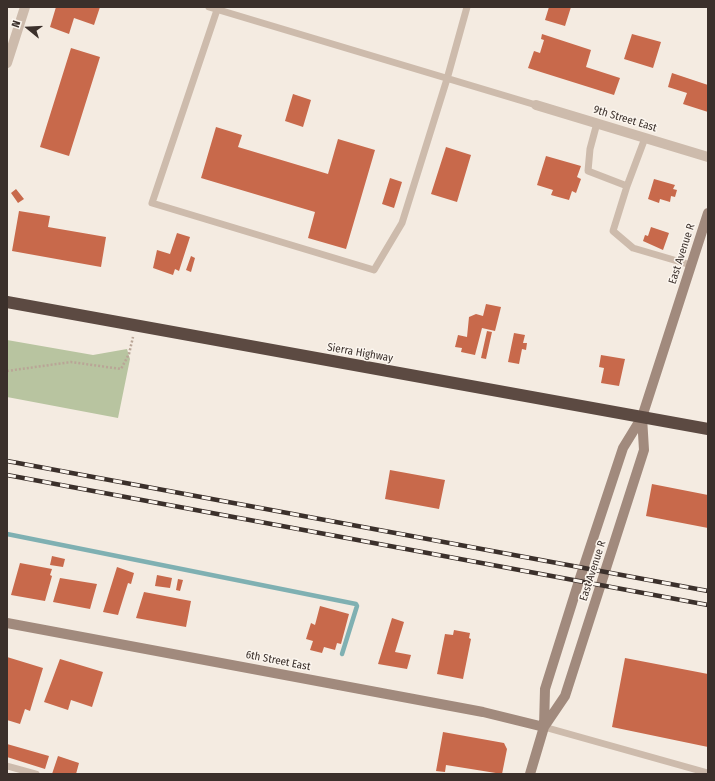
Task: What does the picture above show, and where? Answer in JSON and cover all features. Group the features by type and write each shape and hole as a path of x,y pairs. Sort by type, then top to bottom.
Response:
{"highway":[{"name":"Sierra Highway","path":"7,302 708,429"}],"street":[{"path":"7,63 25,7"},
{"name":"9th Street East","path":"536,105 708,157"},
{"name":"East Avenue R","path":"530,774 544,727 545,689 579,581 623,448 642,417 708,213"},
{"name":"East Avenue R","path":"544,727 565,696 642,457 644,450 642,417"},
{"name":"6th Street East","path":"7,623 483,712 544,727"}],"lane":[{"path":"467,7 447,79 402,223 374,270 152,203 214,8 447,79 536,105"},
{"path":"597,123 590,149 588,171 626,186"},
{"path":"645,138 626,186 613,231 633,248 691,265"},
{"path":"544,727 708,773"},
{"path":"7,766 36,774"}],"path":[{"path":"7,371 71,362 121,369 129,354 136,325"}],"green space":[{"path":"7,340 93,355 127,349 130,359 118,418 7,397"}],"building":[{"path":"56,7 100,7 94,25 74,18 69,34 50,27"},
{"path":"549,7 571,7 565,26 545,20"},
{"path":"542,34 591,50 586,67 620,78 614,95 528,68 534,51 540,53 544,40 541,39"},
{"path":"632,34 661,42 653,68 624,59"},
{"path":"71,48 100,57 69,156 40,147"},
{"path":"672,73 708,85 708,112 683,104 687,93 668,87"},
{"path":"293,94 311,100 303,127 285,121"},
{"path":"216,127 242,135 238,147 328,174 338,139 375,150 346,249 308,238 315,212 201,178"},
{"path":"446,147 471,155 457,202 431,194"},
{"path":"546,156 581,166 577,177 581,179 576,193 572,191 569,200 551,195 553,190 537,185"},
{"path":"390,178 402,182 394,208 382,204"},
{"path":"654,179 675,185 673,189 677,190 675,197 671,196 670,202 660,199 659,203 648,199"},
{"path":"16,189 24,199 18,203 11,193"},
{"path":"19,211 50,216 48,227 106,237 101,267 12,251"},
{"path":"651,227 669,233 663,250 643,241 645,235 648,236"},
{"path":"177,233 190,237 179,271 175,269 173,275 153,268 157,250 170,254"},
{"path":"191,256 195,258 191,272 186,270"},
{"path":"486,304 501,307 495,331 482,328 475,355 461,352 462,348 455,347 458,335 467,337 469,317 476,314 483,316"},
{"path":"487,331 492,332 486,359 481,358"},
{"path":"514,333 525,335 523,343 527,343 526,350 522,349 519,364 508,362"},
{"path":"601,355 625,359 619,386 601,383 604,368 599,367"},
{"path":"390,470 445,480 439,509 385,499"},
{"path":"652,484 708,495 708,528 646,516"},
{"path":"52,556 65,559 63,567 50,565"},
{"path":"20,563 52,569 50,575 52,576 45,601 11,595"},
{"path":"117,567 134,573 131,584 128,583 118,615 103,612"},
{"path":"157,575 172,578 170,588 155,586"},
{"path":"60,578 97,584 90,609 53,602"},
{"path":"178,579 183,580 180,591 176,590"},
{"path":"144,592 191,601 186,627 136,618"},
{"path":"320,606 349,614 341,644 337,643 335,650 324,647 322,653 310,650 313,641 306,639 311,623 315,625"},
{"path":"392,618 404,622 395,652 411,655 407,669 378,664"},
{"path":"454,630 470,633 469,638 471,639 463,679 437,674 445,634 453,635"},
{"path":"7,657 43,668 30,711 25,709 20,724 7,720"},
{"path":"625,658 708,674 708,747 612,727"},
{"path":"60,659 103,672 92,707 71,700 68,710 44,702"},
{"path":"443,732 504,743 507,749 502,774 446,765 445,772 436,771"},
{"path":"7,744 49,756 45,769 7,757"},
{"path":"58,756 79,763 76,774 52,774"}],"waterway":[{"path":"7,534 356,604 357,606 342,654"}],"railway":[{"path":"7,461 708,591"},
{"path":"7,475 708,605"}]}
